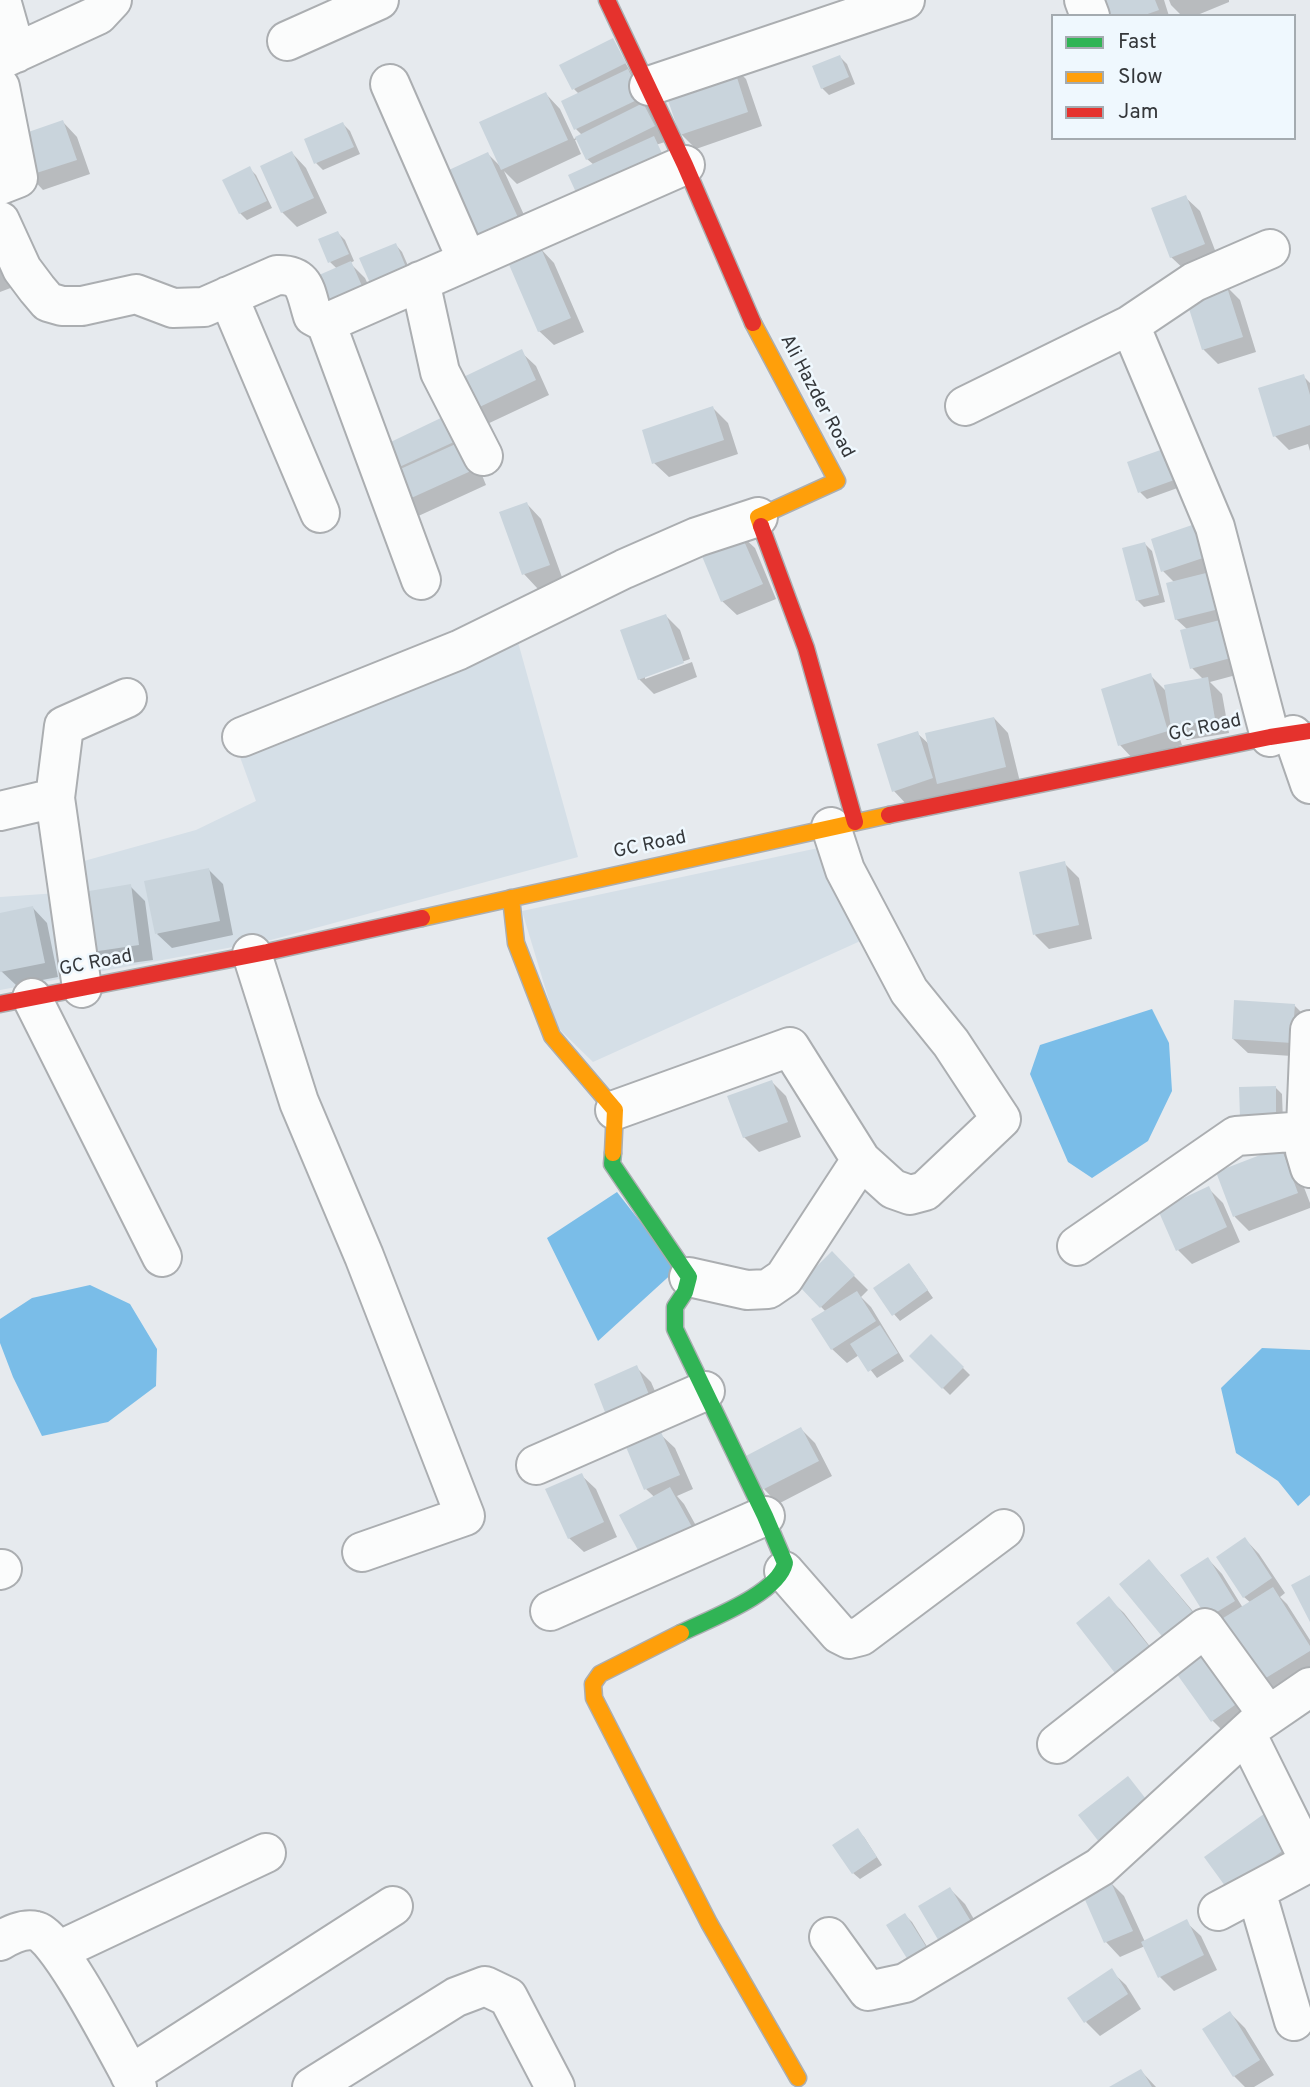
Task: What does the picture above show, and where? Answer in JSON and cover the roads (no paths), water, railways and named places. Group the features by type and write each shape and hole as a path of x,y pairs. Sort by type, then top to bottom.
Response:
{"street":[{"path":"1,0 8,56 98,15 112,0"},
{"path":"286,41 379,0"},
{"name":"Ali Hazder Road","path":"607,0 685,165 754,325 837,481 758,517"},
{"path":"649,86 905,0"},
{"path":"390,84 467,260"},
{"path":"0,87 18,178 0,185"},
{"path":"326,323 685,165"},
{"path":"0,221 22,269 48,302 62,306 82,306 136,294 173,308 204,307 277,275 290,275 301,281 313,316 326,323 421,580"},
{"path":"965,406 1130,325 1194,282 1270,249"},
{"path":"420,281 440,372 483,456"},
{"path":"228,296 320,513"},
{"path":"1130,325 1215,527 1310,784"},
{"path":"242,737 459,650 624,569 697,537 758,517 806,648 843,825 845,870 908,991 951,1042 1001,1119 925,1191 910,1195 893,1189 861,1160 790,1047 615,1110"},
{"path":"82,988 55,798 64,726 127,698"},
{"name":"GC Road","path":"16,1001 252,954 843,825 1291,734"},
{"path":"0,811 55,798"},
{"path":"511,898 516,943 552,1036 615,1110 612,1164 689,1277 747,1290 768,1289 784,1278 861,1160"},
{"path":"252,954 299,1102 364,1256 466,1516 362,1552"},
{"path":"16,1001 162,1257"},
{"path":"1310,1030 1305,1152 1310,1168"},
{"path":"1077,1246 1236,1136 1306,1131"},
{"path":"689,1277 685,1292 675,1307 675,1329 765,1516 785,1563 784,1571 761,1593 600,1674 592,1682 591,1691 709,1923 798,2078"},
{"path":"536,1465 705,1391"},
{"path":"550,1611 765,1516"},
{"path":"784,1571 839,1634 849,1639 861,1636 1004,1529"},
{"path":"1058,1744 1205,1628 1257,1724 1310,1862 1218,1911"},
{"path":"829,1937 868,1991 905,1983 1100,1867 1257,1724 1310,1687"},
{"path":"58,1951 266,1853"},
{"path":"1256,1891 1294,2021"},
{"path":"0,1941 15,1933 36,1931 50,1940 68,1964 134,2081 393,1906"},
{"path":"312,2087 456,1997 485,1986 508,1997 555,2087"}],"water":[{"path":"1152,1009 1169,1043 1172,1091 1148,1141 1092,1178 1068,1162 1030,1074 1040,1045"},
{"path":"617,1192 677,1269 598,1341 547,1238"},
{"path":"90,1285 130,1304 157,1349 156,1386 108,1422 42,1436 13,1377 0,1343 0,1319 32,1298"},
{"path":"1262,1348 1310,1350 1310,1495 1298,1506 1278,1481 1236,1453 1221,1388"}]}
